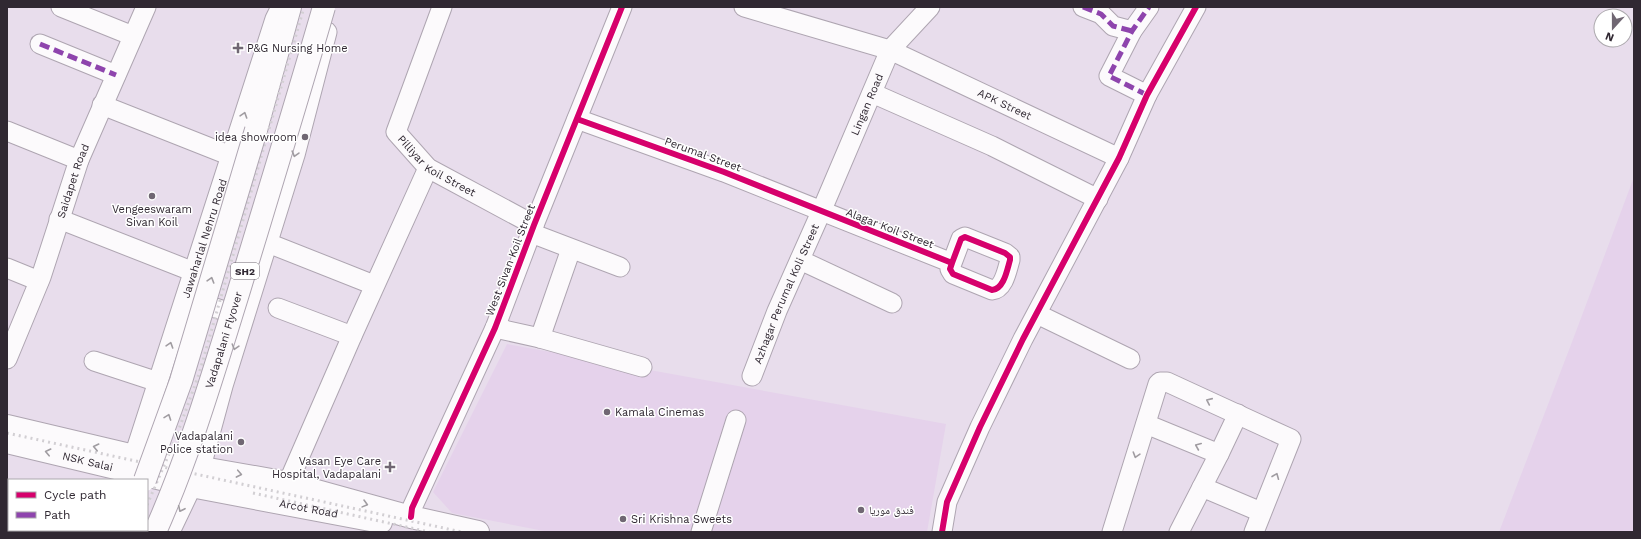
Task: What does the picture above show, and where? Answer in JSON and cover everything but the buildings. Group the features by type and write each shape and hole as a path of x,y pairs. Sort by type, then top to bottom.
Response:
{"main road":[{"name":"SH2","path":"132,472 181,381 256,130 290,7"},
{"name":"Vadapalani Flyover","path":"155,532 173,492 198,424 324,7"},
{"path":"7,426 132,472 288,483 410,517 470,531"},
{"name":"NSK Salai","path":"7,442 132,472"},
{"name":"Arcot Road","path":"196,476 427,532"}],"street":[{"path":"60,7 133,36"},
{"name":"Saidapet Road","path":"7,359 39,281 79,160 146,7"},
{"name":"Jawaharlal Nehru Road","path":"132,472 158,382 275,19 281,7"},
{"path":"170,532 196,476 297,148 326,38 331,7"},
{"name":"Pilliyar Koil Street","path":"442,7 396,132 428,168 533,229 571,249 620,267"},
{"name":"West Sivan Koil Street","path":"410,517 412,508 495,328 622,7"},
{"name":"APK Street","path":"744,7 890,50 1119,158"},
{"name":"Lingan Road","path":"821,212 890,50 930,7"},
{"path":"1083,7 1101,14 1113,26 1132,30"},
{"path":"1147,95 1109,76 1132,30 1149,7"},
{"path":"942,532 947,502 980,427 1037,314 1098,200 1119,158 1147,95 1196,7"},
{"path":"40,44 116,76"},
{"path":"872,93 992,146 1098,200"},
{"path":"102,105 231,156"},
{"name":"Perumal Street","path":"577,119 724,172 821,212"},
{"path":"7,131 79,160"},
{"path":"288,483 374,285 428,168"},
{"name":"Azhagar Perumal Koli Street","path":"752,376 777,311 821,212"},
{"name":"Alagar Koil Street","path":"821,212 952,263"},
{"path":"59,219 194,272"},
{"path":"268,242 374,285"},
{"path":"540,338 571,249"},
{"path":"800,260 892,304"},
{"path":"7,268 39,281"},
{"path":"185,298 244,317"},
{"path":"278,308 352,336"},
{"path":"1037,314 1130,359"},
{"path":"495,328 540,338 642,367"},
{"path":"94,361 158,382"},
{"path":"1112,532 1160,382 1167,382 1282,433 1291,440 1254,532"},
{"path":"1180,532 1238,414"},
{"path":"702,532 736,420"},
{"path":"1146,424 1219,454"},
{"path":"1202,487 1261,512"}],"shaded area":[{"path":"1634,177 1634,532 1499,532 1572,342"},
{"path":"507,344 946,424 927,532 549,532 452,513 433,492"}],"railway":[{"path":"148,503 175,440 199,374 304,7"},
{"path":"148,526 204,386 315,7"},
{"path":"7,433 462,532"},
{"path":"253,493 429,532"}],"marked path":[{"path":"1083,7 1101,14 1113,26 1132,31"},
{"path":"1147,95 1109,76 1132,31 1149,7"},
{"path":"40,44 116,75"}],"cycle path":[{"path":"411,517 412,508 495,328 534,225 622,7"},
{"path":"942,532 947,502 980,427 1023,339 1119,158 1147,95 1196,7"},
{"path":"577,119 724,172 952,263 950,269 953,274 992,290 996,289 1002,283 1010,257 1005,253 965,237 961,239 952,263"}],"place":[{"name":"P&G Nursing Home","path":"238,48"},
{"name":"idea showroom","path":"305,137"},
{"name":"Vengeeswaram Sivan Koil","path":"152,196"},
{"name":"Kamala Cinemas","path":"607,412"},
{"name":"Vadapalani Police station","path":"241,442"},
{"name":"Vasan Eye Care Hospital, Vadapalani","path":"390,467"},
{"name":"فندق موريا","path":"861,510"},
{"name":"Sri Krishna Sweets","path":"623,519"}]}
